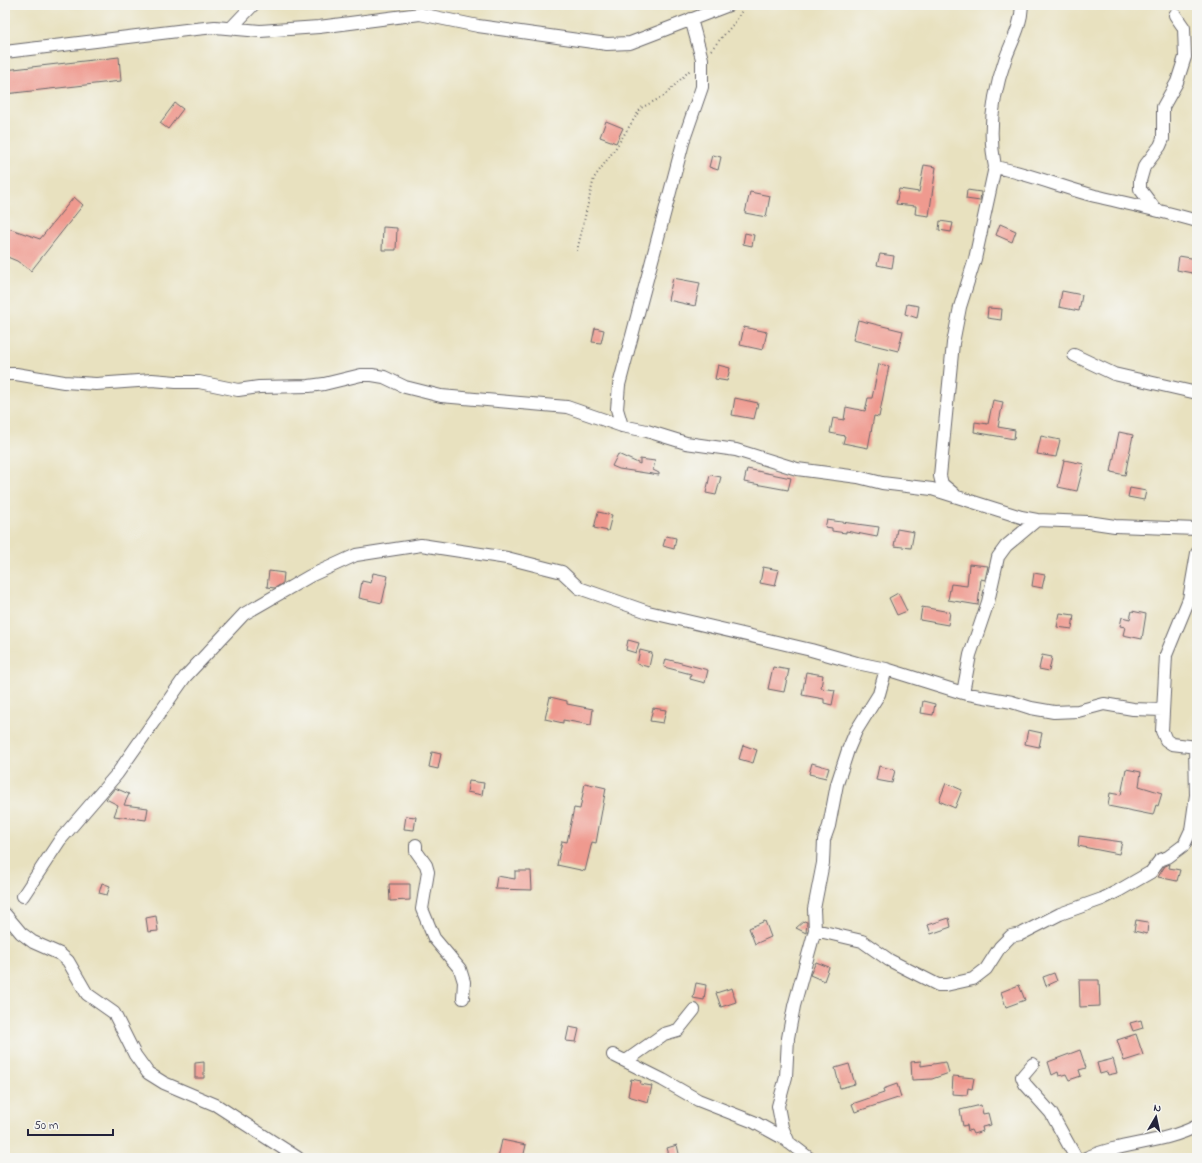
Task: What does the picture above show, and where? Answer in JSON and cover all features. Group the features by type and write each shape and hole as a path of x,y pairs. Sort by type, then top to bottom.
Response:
{"street":[{"path":"231,28 253,5"},
{"path":"5,52 186,30 231,28 267,31 319,27 420,14 478,26 607,44 630,43 729,5"},
{"path":"955,495 942,484 940,476 953,343 960,307 976,259 995,167 992,153 993,112 1004,61 1022,20 1022,5"},
{"path":"1155,209 1140,189 1140,181 1144,167 1160,146 1163,139 1163,107 1177,82 1185,57 1184,28 1176,15"},
{"path":"622,426 617,409 619,385 684,139 702,87 702,59 691,20"},
{"path":"995,167 1024,172 1095,195 1155,209 1197,221"},
{"path":"1074,355 1114,374 1197,394"},
{"path":"5,374 16,374 64,382 96,384 152,380 199,382 238,390 265,387 309,386 361,375 372,375 384,377 405,387 441,396 567,407 622,426 647,431 686,443 736,450 797,469 858,477 882,483 932,489 1021,517 1037,520 1197,529"},
{"path":"962,693 970,655 988,602 998,557 1006,546 1037,520"},
{"path":"23,896 60,840 117,774 185,677 244,614 310,576 356,556 421,545 507,558 562,572 579,588 648,612 886,669 962,693 1054,712 1078,711 1104,704 1133,709 1162,710"},
{"path":"816,930 862,941 889,960 938,985 946,985 973,979 986,969 1000,946 1011,936 1022,934 1060,914 1102,899 1151,872 1160,860 1168,857 1184,845 1191,830 1196,795 1196,747 1172,744 1166,740 1162,731 1162,710 1166,655 1189,599 1197,553"},
{"path":"789,1143 782,1127 778,1106 786,1077 788,1038 794,1006 816,930 814,909 823,863 824,840 829,826 837,784 856,730 879,694 886,669"},
{"path":"416,845 416,851 426,865 428,872 422,910 434,938 460,969 464,982 463,998"},
{"path":"5,914 20,933 33,942 60,954 68,962 87,994 114,1013 135,1055 148,1073 164,1083 216,1105 298,1158"},
{"path":"626,1061 664,1034 678,1030 694,1010"},
{"path":"613,1055 698,1100 754,1122 789,1143 809,1158"},
{"path":"1033,1064 1026,1070 1022,1077 1025,1084 1050,1113 1076,1158"},
{"path":"1086,1158 1111,1149 1167,1138 1197,1126"}],"path":[{"path":"577,251 594,178 615,149 641,108 664,96 702,59 736,21 745,5"}],"building":[{"path":"119,57 121,81 5,94 5,70"},
{"path":"175,103 183,109 168,129 160,123"},
{"path":"606,121 623,128 616,143 600,137"},
{"path":"712,155 721,157 718,170 709,167"},
{"path":"924,165 936,167 929,216 915,214 916,206 896,204 899,189 919,192"},
{"path":"967,190 981,192 980,201 966,199"},
{"path":"750,192 770,196 766,217 745,213"},
{"path":"74,197 83,205 31,271 17,261 5,256 5,227 40,239"},
{"path":"940,221 953,223 951,232 939,230"},
{"path":"1000,224 1016,231 1012,242 996,235"},
{"path":"383,227 397,228 396,250 382,250"},
{"path":"745,233 754,235 752,246 743,244"},
{"path":"880,254 894,256 892,268 877,265"},
{"path":"1179,256 1197,259 1197,274 1177,270"},
{"path":"673,278 700,283 695,306 668,300"},
{"path":"1062,291 1082,295 1079,311 1059,307"},
{"path":"907,304 919,306 917,318 905,314"},
{"path":"988,308 1002,309 1001,320 987,318"},
{"path":"858,320 903,331 898,351 853,340"},
{"path":"744,327 767,332 763,350 740,345"},
{"path":"595,328 604,330 601,343 592,342"},
{"path":"879,364 889,366 879,417 874,416 868,448 843,443 845,436 830,433 833,418 844,420 846,407 865,411 868,398 872,398"},
{"path":"718,365 730,368 727,381 715,379"},
{"path":"735,398 758,403 754,419 732,415"},
{"path":"993,400 1003,402 998,427 1015,430 1014,439 974,432 975,422 988,424"},
{"path":"1119,432 1133,435 1125,475 1111,472"},
{"path":"1041,436 1060,440 1056,457 1037,454"},
{"path":"618,454 640,464 640,459 655,461 653,470 659,473 659,475 619,469 612,466"},
{"path":"1064,460 1084,464 1077,491 1058,487"},
{"path":"747,469 791,478 788,490 744,482"},
{"path":"710,475 721,477 716,495 706,493"},
{"path":"1130,488 1146,491 1144,500 1128,497"},
{"path":"598,512 612,515 608,531 594,528"},
{"path":"827,520 879,527 877,537 846,531 846,533 832,531 832,528 825,527"},
{"path":"897,529 914,532 911,548 894,546"},
{"path":"666,536 676,538 674,549 663,546"},
{"path":"969,564 988,566 985,580 981,579 978,605 948,600 951,584 967,586"},
{"path":"763,567 779,570 775,586 760,583"},
{"path":"269,571 284,573 283,583 275,588 267,587"},
{"path":"373,573 388,576 382,603 359,598 362,581 371,583"},
{"path":"1034,573 1045,575 1042,588 1032,586"},
{"path":"898,593 907,611 897,615 889,598"},
{"path":"922,607 950,612 948,625 920,620"},
{"path":"1132,611 1146,614 1142,639 1123,635 1125,627 1120,626 1122,617 1130,619"},
{"path":"1060,613 1074,615 1072,629 1057,627"},
{"path":"628,640 639,643 636,653 626,650"},
{"path":"640,650 652,653 649,667 637,664"},
{"path":"1042,655 1052,657 1049,671 1039,669"},
{"path":"666,659 708,670 705,683 690,679 691,674 664,667"},
{"path":"773,667 789,670 784,692 768,689"},
{"path":"806,672 823,675 821,688 835,690 832,705 824,703 824,699 802,695"},
{"path":"550,697 567,701 567,704 593,709 591,725 563,720 563,723 545,719"},
{"path":"923,701 935,704 933,715 921,713"},
{"path":"653,708 666,710 663,723 650,721"},
{"path":"1028,730 1042,733 1039,747 1025,744"},
{"path":"743,745 757,750 753,763 739,759"},
{"path":"432,752 441,754 438,769 429,767"},
{"path":"812,763 829,768 826,778 809,774"},
{"path":"879,766 895,770 892,783 876,780"},
{"path":"1126,769 1141,772 1139,786 1162,793 1158,806 1156,805 1153,815 1108,806 1110,793 1121,795"},
{"path":"469,781 484,783 482,795 467,792"},
{"path":"585,783 606,788 596,843 592,842 585,871 557,865 562,841 567,842 574,808 580,809"},
{"path":"946,783 962,790 955,808 939,801"},
{"path":"115,788 129,794 124,805 148,808 146,820 114,816 118,805 106,799"},
{"path":"406,816 416,817 414,830 404,829"},
{"path":"1079,836 1122,842 1119,854 1078,846"},
{"path":"1170,864 1169,868 1180,870 1177,881 1158,877 1165,866"},
{"path":"515,871 531,871 532,890 495,889 497,876 515,879"},
{"path":"102,883 110,886 107,895 99,893"},
{"path":"389,884 410,884 410,900 390,901"},
{"path":"156,916 158,931 148,932 146,918"},
{"path":"949,918 951,927 931,934 928,925"},
{"path":"1136,920 1148,922 1147,934 1134,931"},
{"path":"765,921 771,937 755,944 749,928"},
{"path":"804,921 807,922 806,933 796,928"},
{"path":"816,962 829,967 824,981 810,975"},
{"path":"1054,973 1057,981 1046,986 1043,977"},
{"path":"1079,980 1099,980 1100,1006 1080,1007"},
{"path":"696,983 706,985 704,1000 693,998"},
{"path":"1019,985 1025,1000 1006,1007 1001,992"},
{"path":"732,988 736,1002 721,1007 716,993"},
{"path":"1141,1020 1143,1028 1133,1031 1130,1023"},
{"path":"569,1027 579,1029 576,1042 566,1041"},
{"path":"1136,1034 1143,1055 1124,1061 1117,1040"},
{"path":"1080,1050 1086,1068 1079,1070 1081,1076 1069,1080 1066,1074 1059,1076 1058,1072 1052,1075 1048,1062"},
{"path":"1113,1059 1117,1073 1108,1075 1107,1072 1100,1074 1097,1063"},
{"path":"921,1061 921,1066 946,1062 949,1073 932,1079 912,1080 911,1062"},
{"path":"204,1062 204,1078 195,1078 195,1063"},
{"path":"849,1064 855,1084 840,1088 835,1068"},
{"path":"953,1076 974,1078 972,1089 968,1088 967,1095 952,1094"},
{"path":"631,1079 641,1081 640,1084 652,1086 648,1102 628,1096"},
{"path":"897,1084 901,1097 855,1112 852,1104 884,1093 883,1089"},
{"path":"981,1105 983,1114 988,1113 991,1125 982,1127 983,1131 973,1134 971,1130 968,1131 967,1125 963,1126 960,1110"},
{"path":"502,1140 526,1145 523,1158 498,1158"},
{"path":"677,1145 680,1158 670,1158 667,1148"}]}
